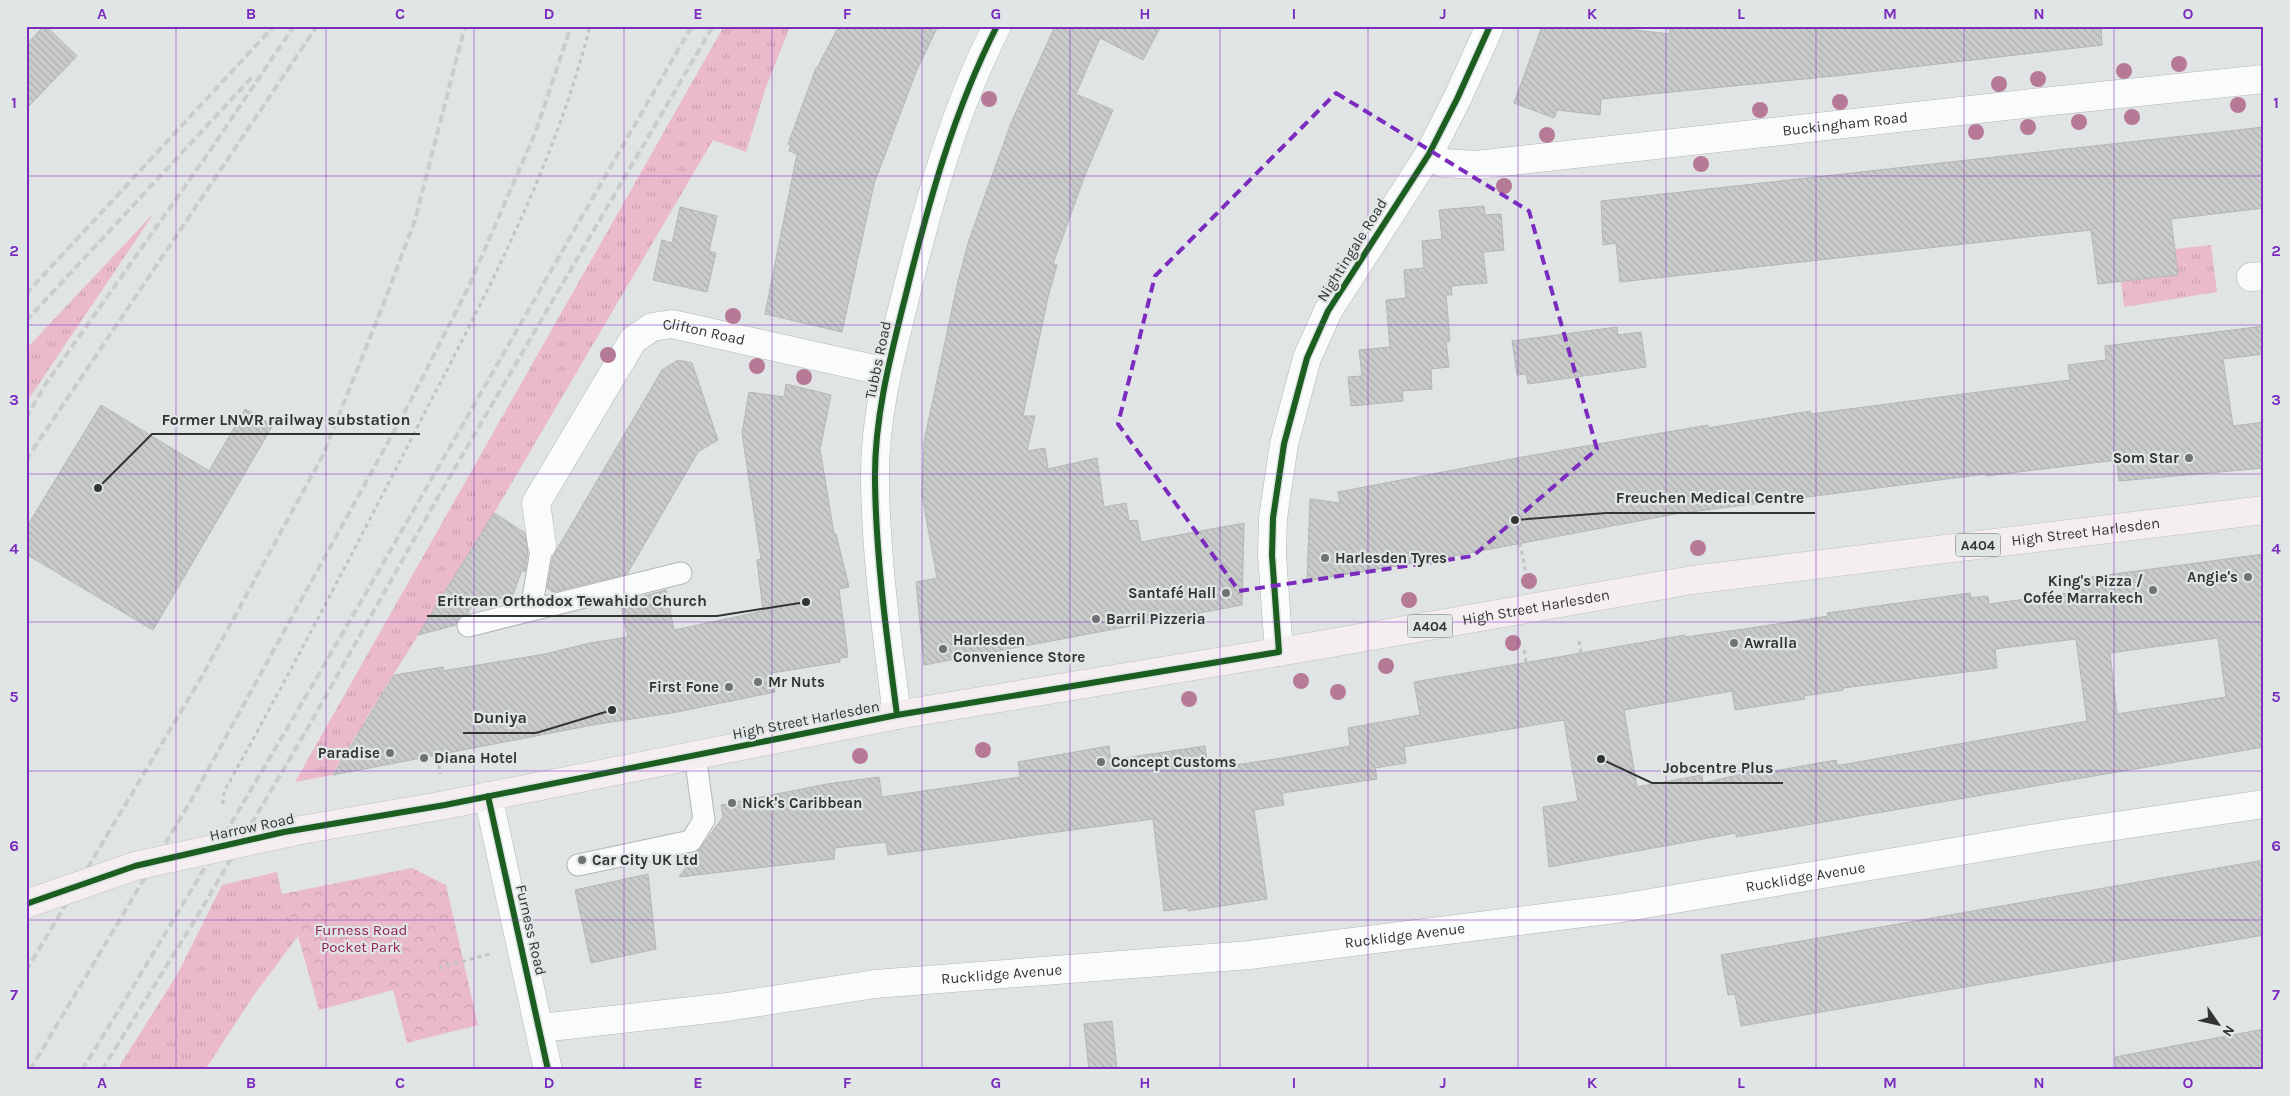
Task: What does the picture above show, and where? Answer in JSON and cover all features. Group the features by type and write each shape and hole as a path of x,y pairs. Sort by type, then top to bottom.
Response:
{"main road":[{"name":"High Street Harlesden","path":"488,796 897,715 1278,652 1692,580 2264,510"},
{"name":"Harrow Road","path":"26,904 135,866 301,830 488,796"}],"street":[{"name":"Tubbs Road","path":"897,715 879,553 875,480 882,396 928,203 962,103 997,26"},
{"name":"Nightingale Road","path":"1278,652 1272,555 1273,518 1284,444 1307,358 1328,311 1428,154 1457,99 1490,26"},
{"name":"Buckingham Road","path":"1428,154 1443,163 1476,165 2264,79"},
{"name":"Clifton Road","path":"542,545 536,502 633,340 652,328 672,324 887,372"},
{"name":"Furness Road","path":"488,796 541,1028 548,1070"},
{"name":"Rucklidge Avenue","path":"541,1028 727,1008 875,984 1250,955 1614,909 2055,835 2264,804"}],"lane":[{"path":"531,610 542,545"},
{"path":"468,626 682,573"},
{"path":"578,865 690,841 704,820 695,754"}],"path":[{"path":"223,804 226,788 363,532 485,296 526,206 561,114 590,26"},
{"path":"1520,543 1526,574"},
{"path":"1579,640 1581,652"},
{"path":"1524,650 1526,662"},
{"path":"439,765 440,775"},
{"path":"439,968 493,953"}],"highlighted area":[{"path":"1336,93 1529,211 1597,449 1473,556 1239,591 1118,424 1155,276"}],"green space":[{"path":"724,26 784,26 789,29 765,90 746,152 713,140 494,513 364,722 366,732 356,735 332,775 295,782"},
{"path":"154,213 26,403 26,349"},
{"path":"2211,245 2217,292 2124,307 2121,282 2178,275 2175,249"},
{"name":"Furness Road Pocket Park","path":"412,868 446,885 478,1025 407,1043 393,990 319,1010 298,936 282,894"},
{"path":"277,872 282,894 298,936 254,995 205,1070 117,1070 178,973 222,885"}],"building":[{"path":"44,26 77,56 26,109 26,45"},
{"path":"839,26 938,26 916,72 874,184 842,332 765,314 797,154 789,151 791,145 788,144 816,68"},
{"path":"1055,26 1161,26 1143,60 1100,38 1076,94 1113,110 1085,175 1053,264 1057,265 1048,297 1023,416 1035,416 1027,451 1045,448 1048,469 1097,458 1104,507 1126,503 1129,521 1137,520 1141,542 1244,523 1242,605 924,665 916,582 937,578 922,495 924,442 957,285 969,240 1011,123"},
{"path":"1542,26 1598,26 1670,34 1669,26 2101,26 2102,45 1835,76 1601,99 1600,115 1557,110 1554,118 1514,103"},
{"path":"2264,127 2264,208 2171,219 2178,275 2098,284 2091,230 1620,282 1616,243 1603,245 1601,201"},
{"path":"1484,206 1485,215 1501,214 1504,250 1483,252 1487,283 1451,286 1452,295 1446,295 1450,341 1446,342 1449,367 1431,369 1432,389 1402,391 1403,401 1351,406 1348,377 1362,376 1359,350 1390,347 1386,300 1406,298 1404,270 1424,268 1422,241 1442,239 1439,210"},
{"path":"680,207 717,216 709,251 716,253 707,292 653,280 662,240 672,243"},
{"path":"2264,326 2264,354 2223,359 2233,426 2264,422 2264,468 2119,481 2117,460 1986,476 1986,474 1675,514 1438,559 1307,581 1310,499 1340,503 1338,492 1522,457 1708,425 1708,428 1810,411 1811,414 2070,380 2068,365 2106,360 2105,346"},
{"path":"1617,327 1618,335 1641,332 1646,367 1528,384 1526,374 1517,375 1512,341"},
{"path":"678,360 692,363 718,440 698,452 627,574 553,592 547,588 553,556 662,370"},
{"path":"786,384 831,395 820,449 834,534 836,534 849,587 839,589 848,657 840,658 840,662 772,673 775,692 672,713 598,724 333,775 394,675 444,667 442,671 545,654 590,643 628,637 620,602 666,590 674,630 763,611 757,560 761,559 742,433 749,392 784,397"},
{"path":"101,405 209,471 245,409 273,425 153,630 26,554 26,528"},
{"path":"494,513 525,533 528,551 525,572 522,570 512,597 473,602 468,613 459,617 456,625 418,635"},
{"path":"2264,554 2264,747 1736,837 1736,833 1549,867 1543,807 1578,801 1564,720 1404,747 1406,763 1375,768 1377,779 1282,793 1284,805 1254,810 1267,899 1188,911 1188,908 1164,911 1153,819 888,855 886,842 835,848 834,859 679,877 723,817 721,805 827,784 879,777 882,797 1020,777 1018,762 1109,746 1111,760 1205,746 1208,769 1282,758 1350,746 1348,728 1420,715 1414,682 1685,635 1685,637 1744,629 1828,616 1827,613 1970,593 1971,598 1988,596 1989,604 2070,593 2069,580","holes":["2218,638 2226,697 2117,714 2110,653","2076,639 2087,721 1841,765 1837,765 1836,760 1752,775 1751,772 1703,783 1702,775 1637,787 1624,710 1732,691 1735,710 1805,699 1804,696 1843,690 1843,688 1997,668 1995,649"]},
{"path":"2264,860 2264,935 1741,1026 1735,994 1728,995 1721,955"},
{"path":"648,874 656,949 591,963 575,890"},
{"path":"1112,1021 1117,1070 1089,1070 1084,1024"},
{"path":"2264,1029 2264,1070 2116,1070 2115,1057"}],"railway":[{"path":"26,294 274,26"},
{"path":"26,418 45,385 205,158 294,26"},
{"path":"26,460 317,26"},
{"path":"26,971 201,678 323,455 415,220 465,26"},
{"path":"30,1070 193,797 410,402 468,288 536,131 571,26"},
{"path":"82,1070 315,681 692,26"},
{"path":"102,1070 198,915 306,731 438,497 713,26"},
{"path":"26,321 253,76"}],"cycle path":[{"path":"897,715 877,540 875,458 880,412 894,343 943,159 967,92 997,26"},
{"path":"26,904 135,866 284,832 445,805 897,715 1279,652 1272,555 1273,518 1284,444 1307,358 1328,311 1429,154 1457,99 1490,26"},
{"path":"488,796 548,1070"}],"place":[{"name":"Som Star","path":"2189,458"},
{"name":"Former LNWR railway substation","path":"98,488"},
{"name":"Freuchen Medical Centre","path":"1515,520"},
{"name":"Harlesden Tyres","path":"1325,558"},
{"name":"Angie's","path":"2248,577"},
{"name":"King's Pizza / Cofée Marrakech","path":"2153,590"},
{"name":"Santafé Hall","path":"1226,593"},
{"name":"Eritrean Orthodox Tewahido Church","path":"806,602"},
{"name":"Barril Pizzeria","path":"1096,619"},
{"name":"Awralla","path":"1734,643"},
{"name":"Harlesden Convenience Store","path":"943,649"},
{"name":"Mr Nuts","path":"758,682"},
{"name":"First Fone","path":"729,687"},
{"name":"Duniya","path":"612,710"},
{"name":"Paradise","path":"390,753"},
{"name":"Diana Hotel","path":"424,758"},
{"name":"Jobcentre Plus","path":"1601,759"},
{"name":"Concept Customs","path":"1101,762"},
{"name":"Nick's Caribbean","path":"732,803"},
{"name":"Car City UK Ltd","path":"582,860"}]}
